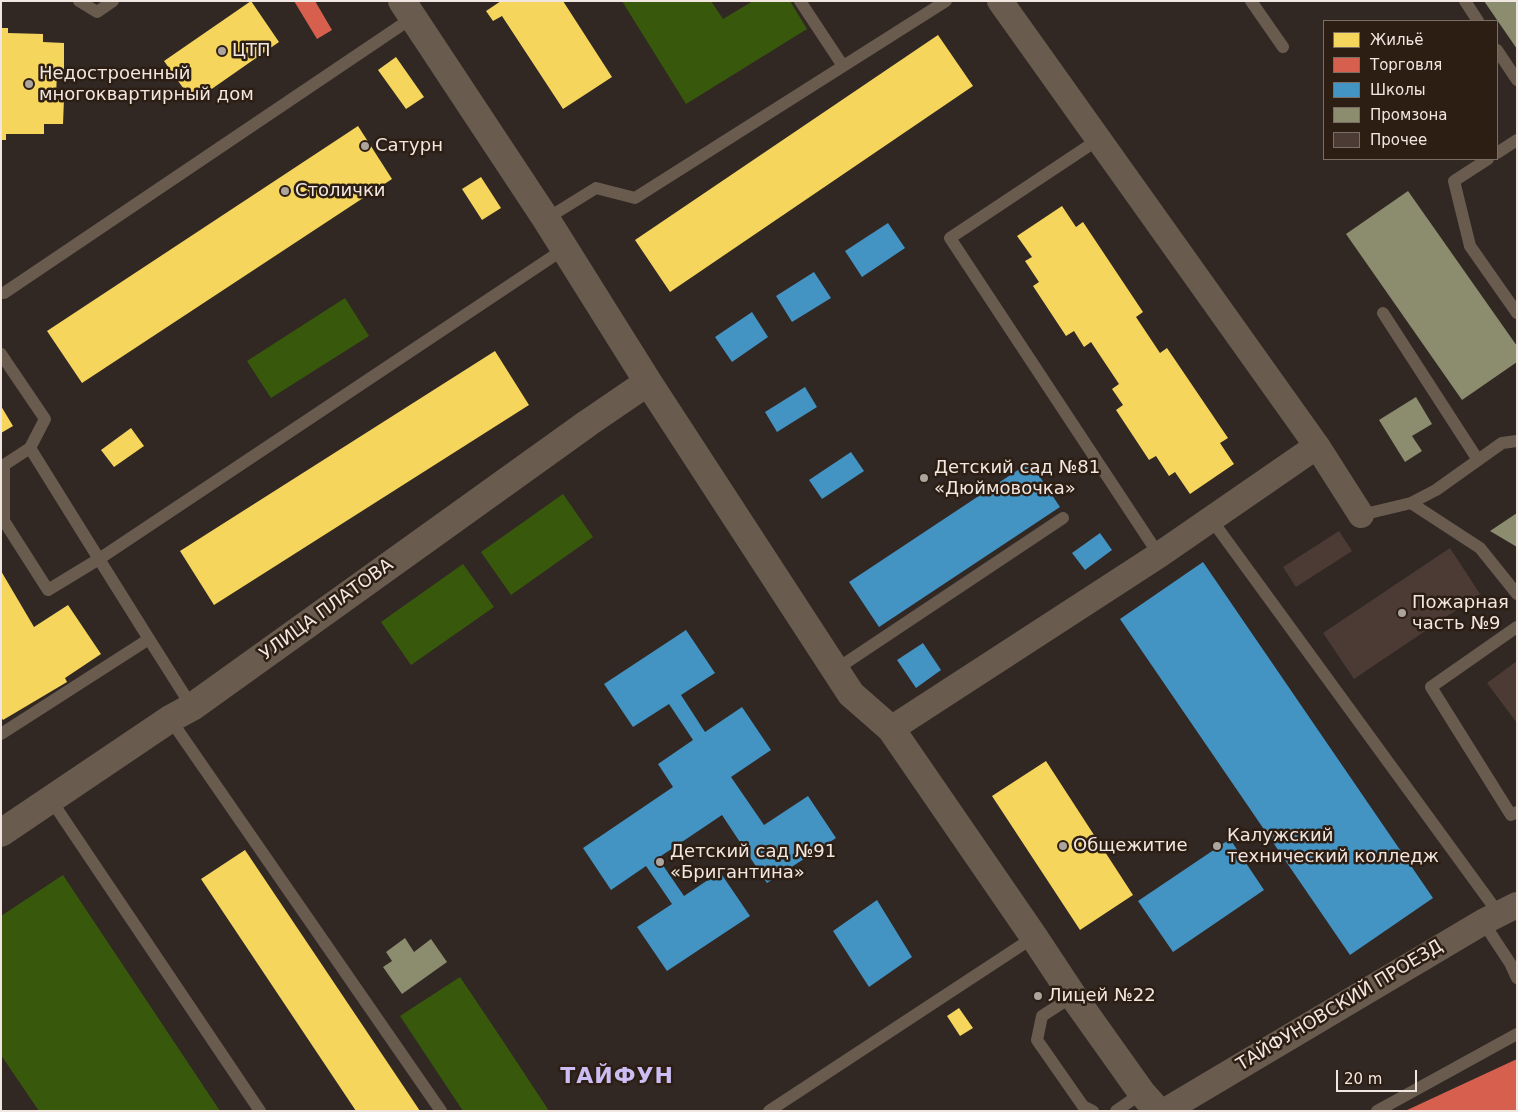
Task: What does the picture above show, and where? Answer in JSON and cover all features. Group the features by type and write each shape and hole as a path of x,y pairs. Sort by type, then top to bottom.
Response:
{"street":[{"path":"1000,1 1316,446 1361,515"},
{"path":"407,10 546,219 648,382 851,694 891,729 1073,996 1150,1102"},
{"name":"УЛИЦА ПЛАТОВА","path":"1,833 181,713 648,382"},
{"path":"891,729 1159,555 1316,446"},
{"name":"ТАЙФУНОВСКИЙ ПРОЕЗД","path":"1165,1111 1499,914"}],"lane":[{"path":"79,1 96,12 112,1"},
{"path":"800,1 843,66"},
{"path":"546,219 596,188 635,198 946,1"},
{"path":"1251,1 1283,47"},
{"path":"1465,1 1477,20"},
{"path":"4,293 407,10"},
{"path":"1498,52 1517,80"},
{"path":"1099,140 950,238 1159,555"},
{"path":"1498,152 1517,140"},
{"path":"1486,160 1454,181 1470,246 1517,313"},
{"path":"1,354 45,419 30,448 4,465 4,521 48,590 99,559 564,249"},
{"path":"1382,312 1478,460"},
{"path":"1361,515 1410,503 1436,490 1502,443 1517,442"},
{"path":"30,448 149,639 181,713 440,1111"},
{"path":"1410,503 1480,548 1517,594"},
{"path":"835,670 1064,518"},
{"path":"1211,519 1499,914 1510,963 1517,978"},
{"path":"1517,627 1431,687 1511,815 1517,812"},
{"path":"1,734 149,639"},
{"path":"51,800 260,1111"},
{"path":"769,1111 1034,937"},
{"path":"1073,996 1042,1016 1037,1040 1083,1106 1093,1111"},
{"path":"1377,1111 1517,1034"},
{"path":"1116,1111 1150,1102"}],"green space":[{"path":"622,1 711,1 723,19 753,1 790,1 807,29 686,104"},
{"path":"345,298 369,336 271,398 247,361"},
{"path":"563,494 593,537 511,595 481,552"},
{"path":"463,564 494,607 411,665 381,622"},
{"path":"63,875 220,1111 39,1111 1,1055 1,916"},
{"path":"460,977 549,1111 463,1111 400,1016"}],"building: Жильё":[{"name":"ЦТП","path":"251,1 279,42 193,102 164,61"},
{"path":"501,1 563,1 612,77 563,109 502,16 493,21 486,11"},
{"name":"Недостроенный многоквартирный дом","path":"1,28 8,28 8,33 43,34 43,42 64,43 64,70 57,70 56,99 64,99 63,124 44,124 44,134 6,134 6,140 1,140"},
{"path":"938,35 973,86 670,292 635,240"},
{"path":"396,57 424,97 406,109 378,70"},
{"path":"358,126 392,179 82,383 47,331"},
{"path":"481,177 501,208 482,220 462,189"},
{"path":"1062,206 1076,227 1083,222 1143,312 1136,317 1160,353 1167,348 1228,438 1220,443 1234,464 1190,494 1175,472 1169,476 1156,456 1149,460 1116,410 1123,405 1112,389 1119,384 1091,342 1084,347 1074,331 1066,336 1033,286 1039,282 1025,261 1032,257 1017,236"},
{"path":"495,351 529,405 214,605 180,551"},
{"path":"1,406 13,426 1,433"},
{"path":"131,428 144,446 114,467 101,450"},
{"path":"1,571 34,627 68,605 101,654 65,678 67,682 3,720 1,717"},
{"name":"Общежитие","path":"1046,761 1133,895 1080,930 992,796"},
{"path":"245,850 420,1111 356,1111 201,879"},
{"path":"959,1008 973,1028 960,1036 947,1016"}],"building: Торговля":[{"path":"294,1 315,1 332,30 317,39"},
{"path":"1517,1059 1517,1111 1405,1111"}],"building: Школы":[{"path":"888,223 905,248 862,277 845,251"},
{"path":"814,272 831,298 792,322 776,296"},
{"path":"752,312 768,337 732,362 715,337"},
{"path":"805,387 817,407 777,432 765,412"},
{"path":"851,452 864,471 822,499 809,480"},
{"path":"1030,462 1060,507 879,627 849,582"},
{"path":"1100,533 1112,550 1085,570 1072,553"},
{"path":"1203,562 1433,898 1350,955 1120,619"},
{"path":"686,630 715,673 681,695 705,732 742,707 771,750 731,777 764,825 808,796 836,838 767,883 722,815 658,858 684,896 720,872 750,916 667,971 637,927 672,904 646,866 611,890 583,848 673,787 658,764 693,740 669,704 633,727 604,684"},
{"path":"923,643 941,670 916,688 897,660"},
{"path":"1230,839 1264,890 1173,952 1138,901"},
{"path":"877,900 912,957 869,987 833,931"}],"building: Промзона":[{"path":"1484,1 1517,1 1517,49 1498,20"},
{"path":"1408,191 1517,346 1517,362 1462,400 1346,234"},
{"path":"1416,397 1432,424 1412,436 1422,451 1405,462 1379,420"},
{"path":"1517,513 1517,547 1490,531"},
{"path":"405,938 414,952 431,939 447,962 402,994 383,967 392,961 386,952"}],"building: Прочее":[{"path":"1339,531 1352,551 1296,587 1283,567"},
{"name":"Пожарная часть №9","path":"1450,548 1480,594 1354,679 1323,633"},
{"path":"1517,661 1517,723 1487,683"}],"place":[{"name":"ЦТП","path":"222,51"},
{"name":"Недостроенный многоквартирный дом","path":"29,84"},
{"name":"Сатурн","path":"365,146"},
{"name":"Столички","path":"285,191"},
{"name":"Детский сад №81 «Дюймовочка»","path":"924,478"},
{"name":"Пожарная часть №9","path":"1402,613"},
{"name":"Общежитие","path":"1063,846"},
{"name":"Калужский технический колледж","path":"1217,846"},
{"name":"Детский сад №91 «Бригантина»","path":"660,862"},
{"name":"Лицей №22","path":"1038,996"}],"district":[{"name":"ТАЙФУН","path":"617,1077"}]}
